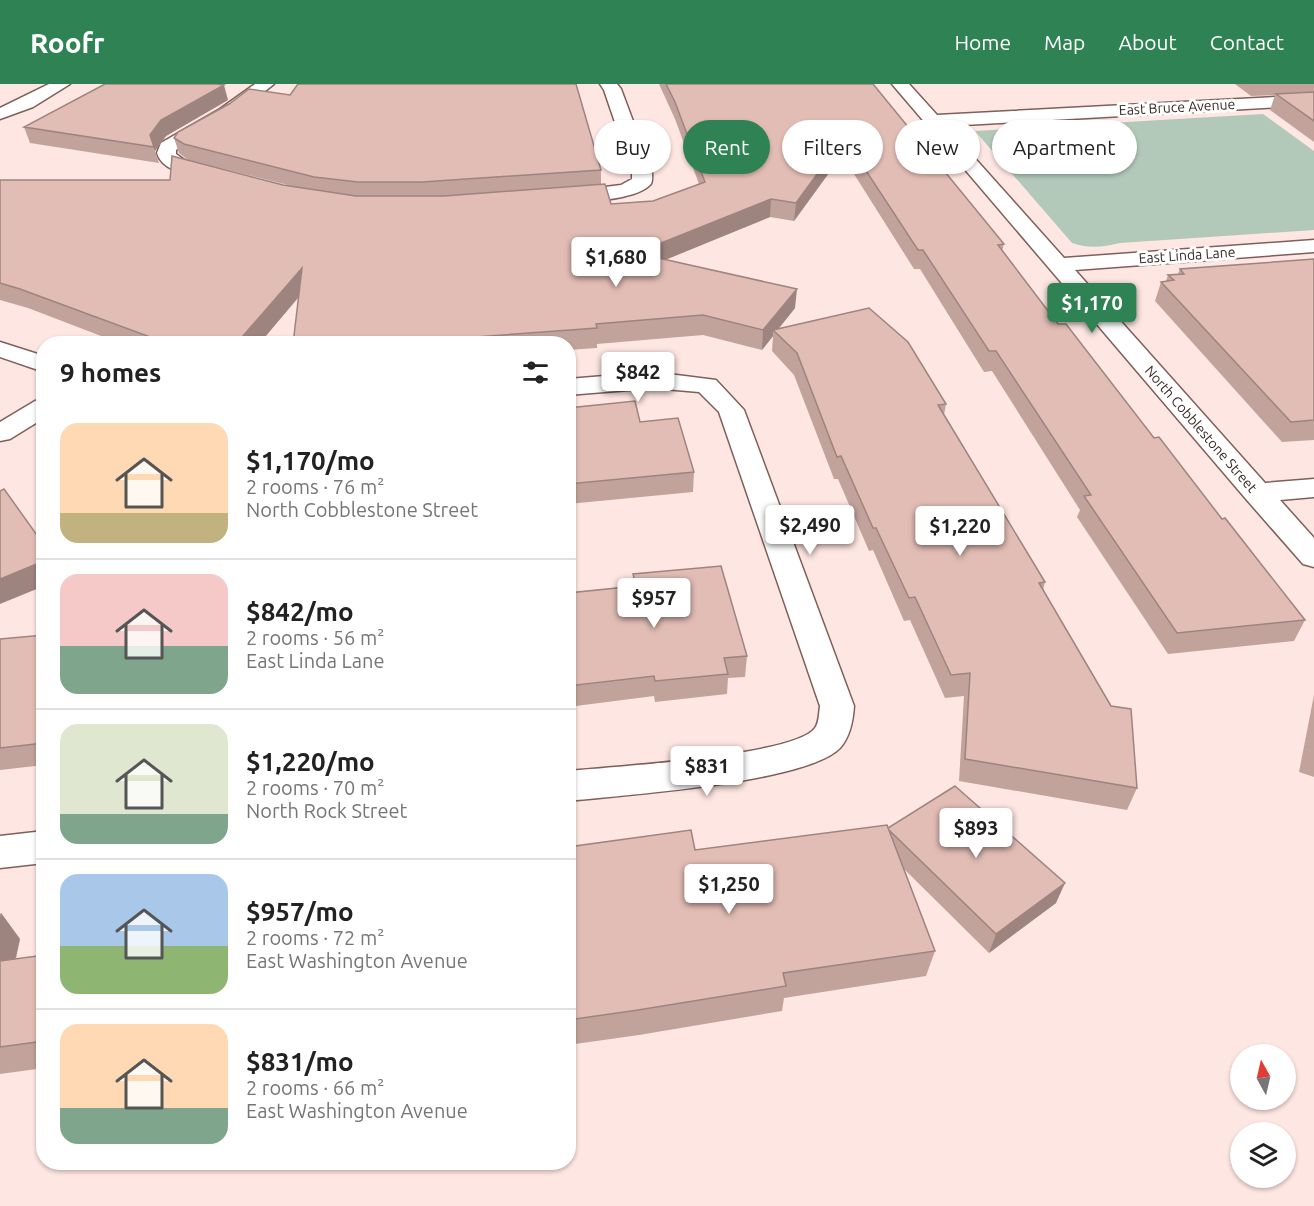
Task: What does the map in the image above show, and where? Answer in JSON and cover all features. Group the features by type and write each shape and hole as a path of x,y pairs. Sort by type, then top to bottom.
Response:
{"street":[{"path":"0,114 27,103 62,84"},
{"path":"234,180 180,166 167,157 166,153 174,142 226,113 266,84"},
{"path":"541,199 600,195 636,187 642,182 642,172 612,89 608,84"},
{"name":"North Cobblestone Street","path":"900,84 932,120"},
{"name":"East Bruce Avenue","path":"951,120 1314,100"},
{"name":"North Cobblestone Street","path":"979,174 1314,557"},
{"name":"East Linda Lane","path":"1059,265 1314,246"},
{"path":"0,349 36,362"},
{"path":"576,386 653,380 707,385 731,410 833,688 837,706 835,724 825,741 806,752 752,765 576,785"},
{"path":"0,433 36,412"},
{"path":"1256,493 1314,488"},
{"path":"0,852 36,848"}],"green space":[{"path":"1263,114 1314,151 1314,230 1120,243 1096,247 1072,243 1012,174 1137,174 1137,121"},
{"path":"992,130 992,151 980,137 980,131"}],"building":[{"path":"105,84 224,85 161,120 150,135 154,147 24,127"},
{"path":"298,84 576,84 594,146 594,170 422,182 358,182 314,177 184,144 174,138 178,132 229,104 249,89 290,95"},
{"path":"666,84 873,84 902,120 895,120 895,174 947,174 1004,244 998,245 1058,324 1066,324 1154,438 1159,437 1222,519 1225,518 1305,620 1177,633 1084,496 1091,495 996,351 989,351 923,250 918,250 868,174 883,174 883,120 782,120 782,174 817,174 796,203 771,199 636,253 797,289 763,330 703,315 596,324 597,328 488,336 294,336 302,268 243,336 147,336 0,283 0,180 170,180 172,156 283,185 356,196 444,196 605,184 611,204 653,201 705,182 702,174 770,174 770,120 683,120 683,123"},
{"path":"1314,92 1314,121 1276,94"},
{"path":"1314,259 1314,420 1291,422 1161,282 1174,280 1168,275 1184,274 1180,269"},
{"path":"869,308 908,342 946,404 938,405 1045,582 1039,583 1111,706 1131,709 1137,788 965,759 970,673 951,675 915,597 909,598 876,528 873,528 841,456 837,457 797,353 773,330"},
{"path":"635,401 640,422 678,418 694,472 576,483 576,407"},
{"path":"4,489 36,534 36,564 0,579 0,491"},
{"path":"721,566 747,656 724,658 728,674 655,681 654,676 576,685 576,592 636,586 633,574"},
{"path":"36,636 36,744 0,748 0,639"},
{"path":"955,786 1065,883 996,934 888,828"},
{"path":"887,825 935,951 783,973 786,986 576,1019 576,846 691,830 695,850"},
{"path":"36,956 36,1042 0,1047 0,961"}]}
